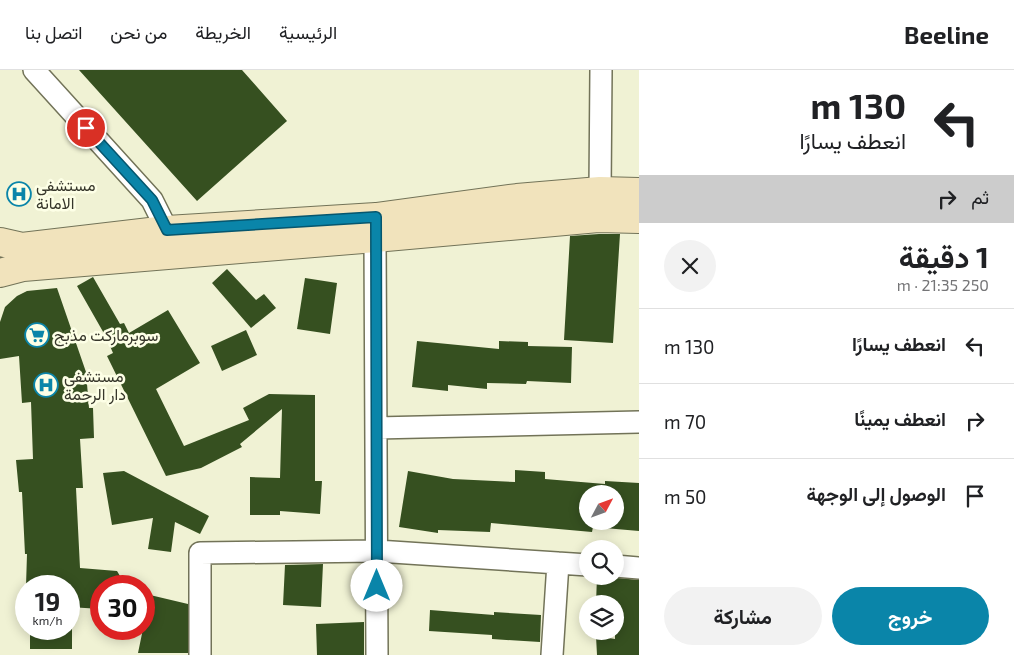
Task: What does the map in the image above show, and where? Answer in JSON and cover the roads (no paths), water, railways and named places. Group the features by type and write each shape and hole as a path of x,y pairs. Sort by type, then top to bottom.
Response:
{"street":[{"path":"34,70 152,200 167,230"},
{"path":"598,218 601,70"},
{"path":"0,273 23,267 375,228 517,198 600,191 639,192"},
{"path":"0,242 22,247 167,230 375,228 598,218 639,219"},
{"path":"375,228 377,655"},
{"path":"376,428 639,422"},
{"path":"200,655 200,553 377,551 579,564"},
{"path":"552,655 558,563"},
{"path":"624,567 639,568"}],"place":[{"name":"مستشفى الامانة","path":"19,194"},
{"name":"سوبرمارکت مذبح","path":"37,335"},
{"name":"مستشفى دار الرحمة","path":"46,385"}]}
